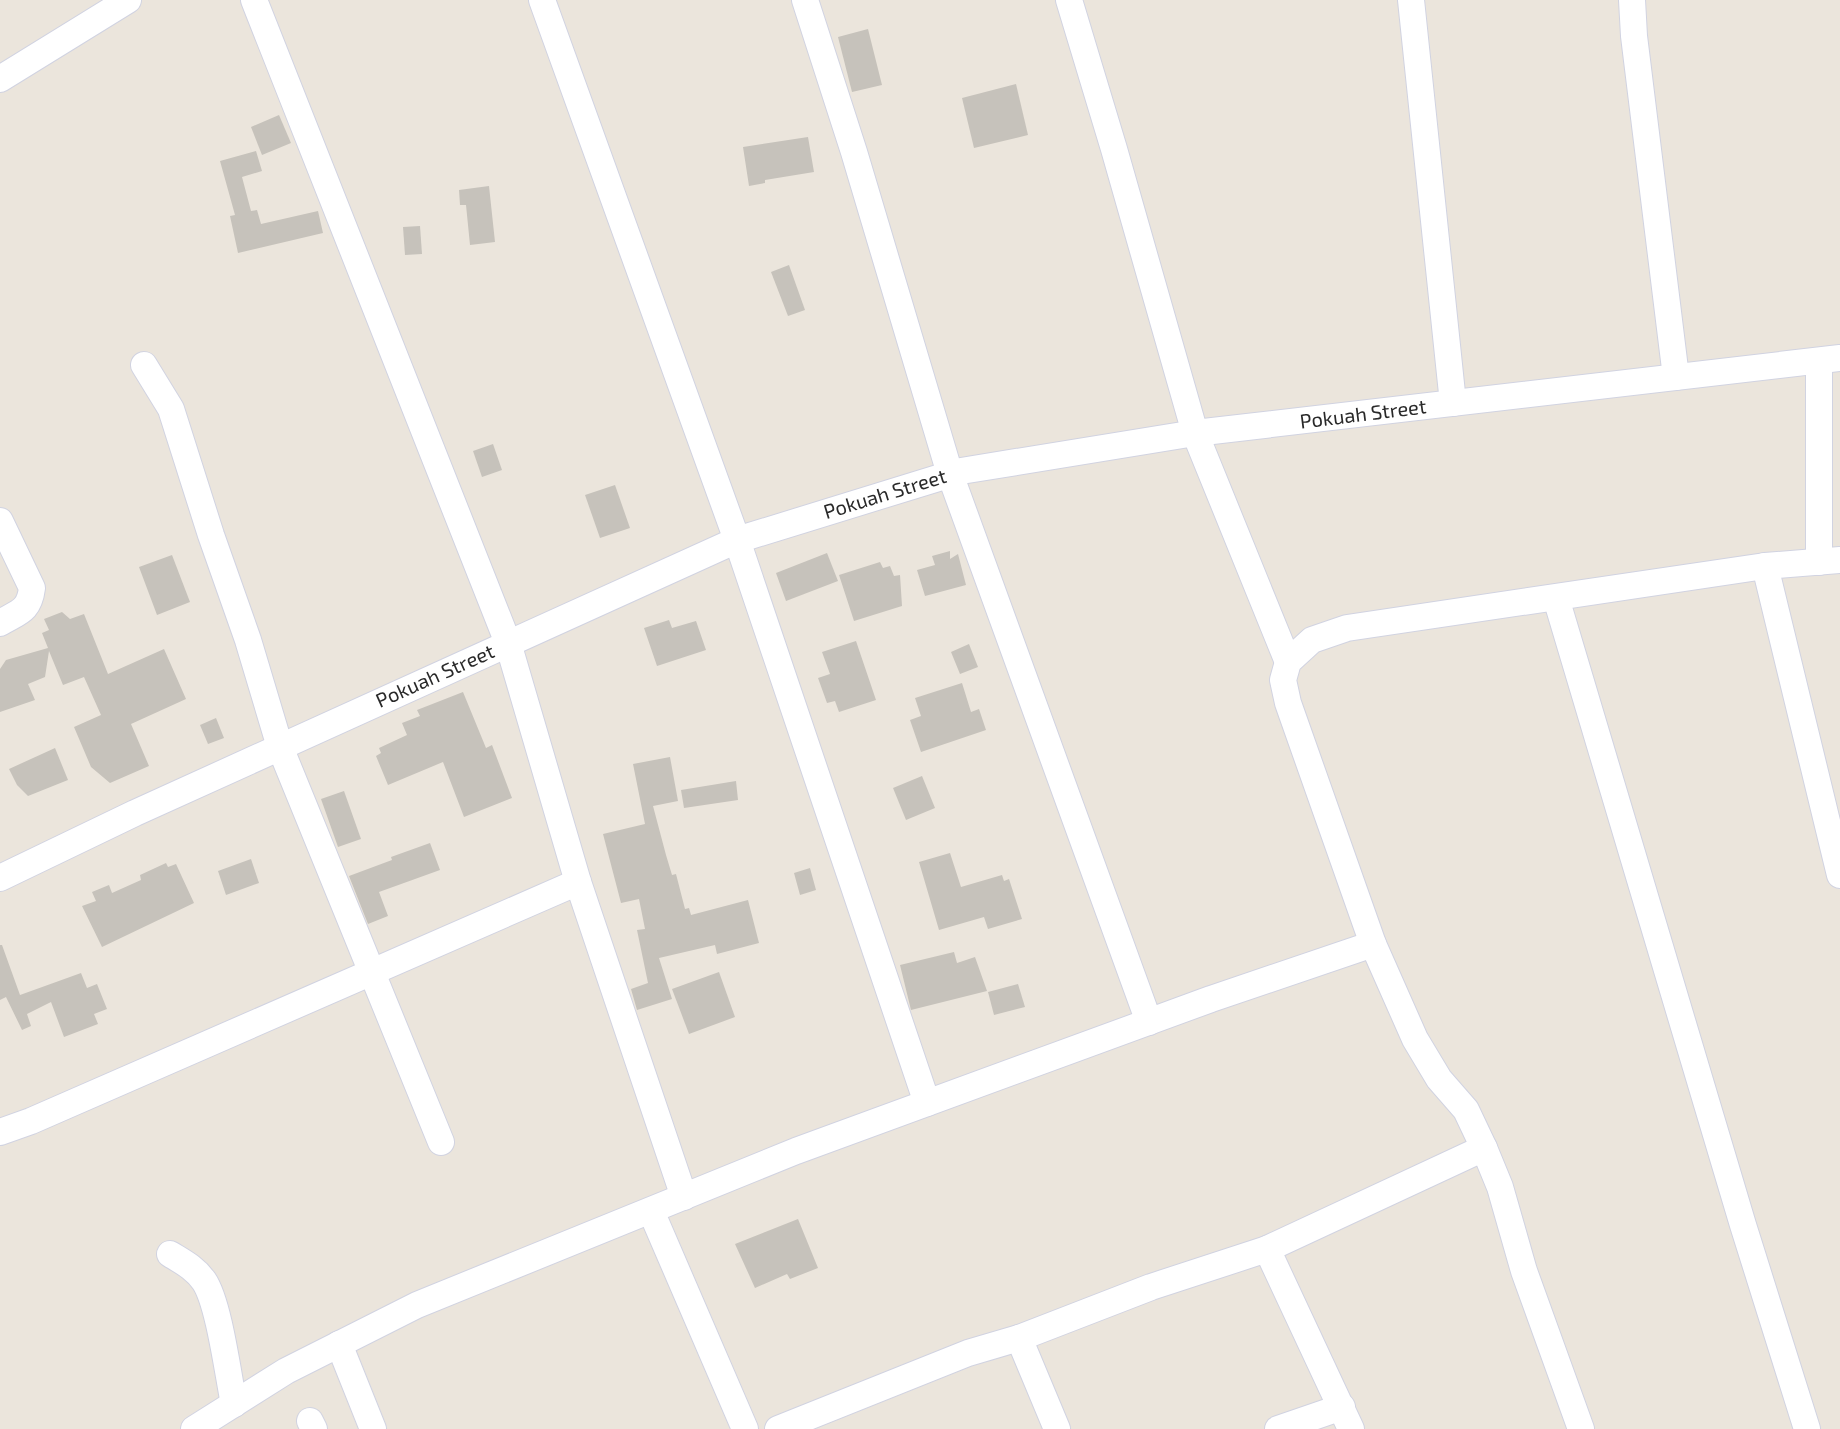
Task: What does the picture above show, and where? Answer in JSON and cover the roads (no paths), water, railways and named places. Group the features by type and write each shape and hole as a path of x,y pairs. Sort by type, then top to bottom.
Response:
{"street":[{"path":"0,79 128,0"},
{"path":"254,0 508,643 578,882 684,1197"},
{"path":"542,0 737,540 927,1103"},
{"path":"805,0 854,152 950,474 1149,1022"},
{"path":"1069,0 1195,433 1288,662"},
{"path":"1411,0 1453,404"},
{"path":"1632,0 1634,36 1676,377"},
{"path":"1581,1429 1524,1271 1500,1187 1466,1110 1439,1079 1415,1039 1373,944 1288,703 1283,680 1288,662 1312,640 1347,628 1765,566 1830,561 1829,359"},
{"name":"Pokuah Street","path":"0,878 135,813 737,540 950,474 1195,433 1829,359"},
{"path":"144,365 171,409 211,535 248,640 280,747 441,1142"},
{"path":"0,521 32,588 26,608 0,623"},
{"path":"1765,566 1840,875"},
{"path":"1556,598 1739,1213 1807,1429"},
{"path":"0,1132 32,1121 578,882"},
{"path":"194,1429 286,1371 417,1305 796,1151 1149,1022 1373,944"},
{"path":"778,1429 968,1353 1019,1338 1151,1287 1267,1250 1484,1148"},
{"path":"651,1210 745,1429"},
{"path":"1267,1250 1347,1418 1278,1429"},
{"path":"170,1254 194,1269 205,1282 216,1312 234,1404"},
{"path":"1019,1338 1057,1429"},
{"path":"339,1344 373,1429"}]}
